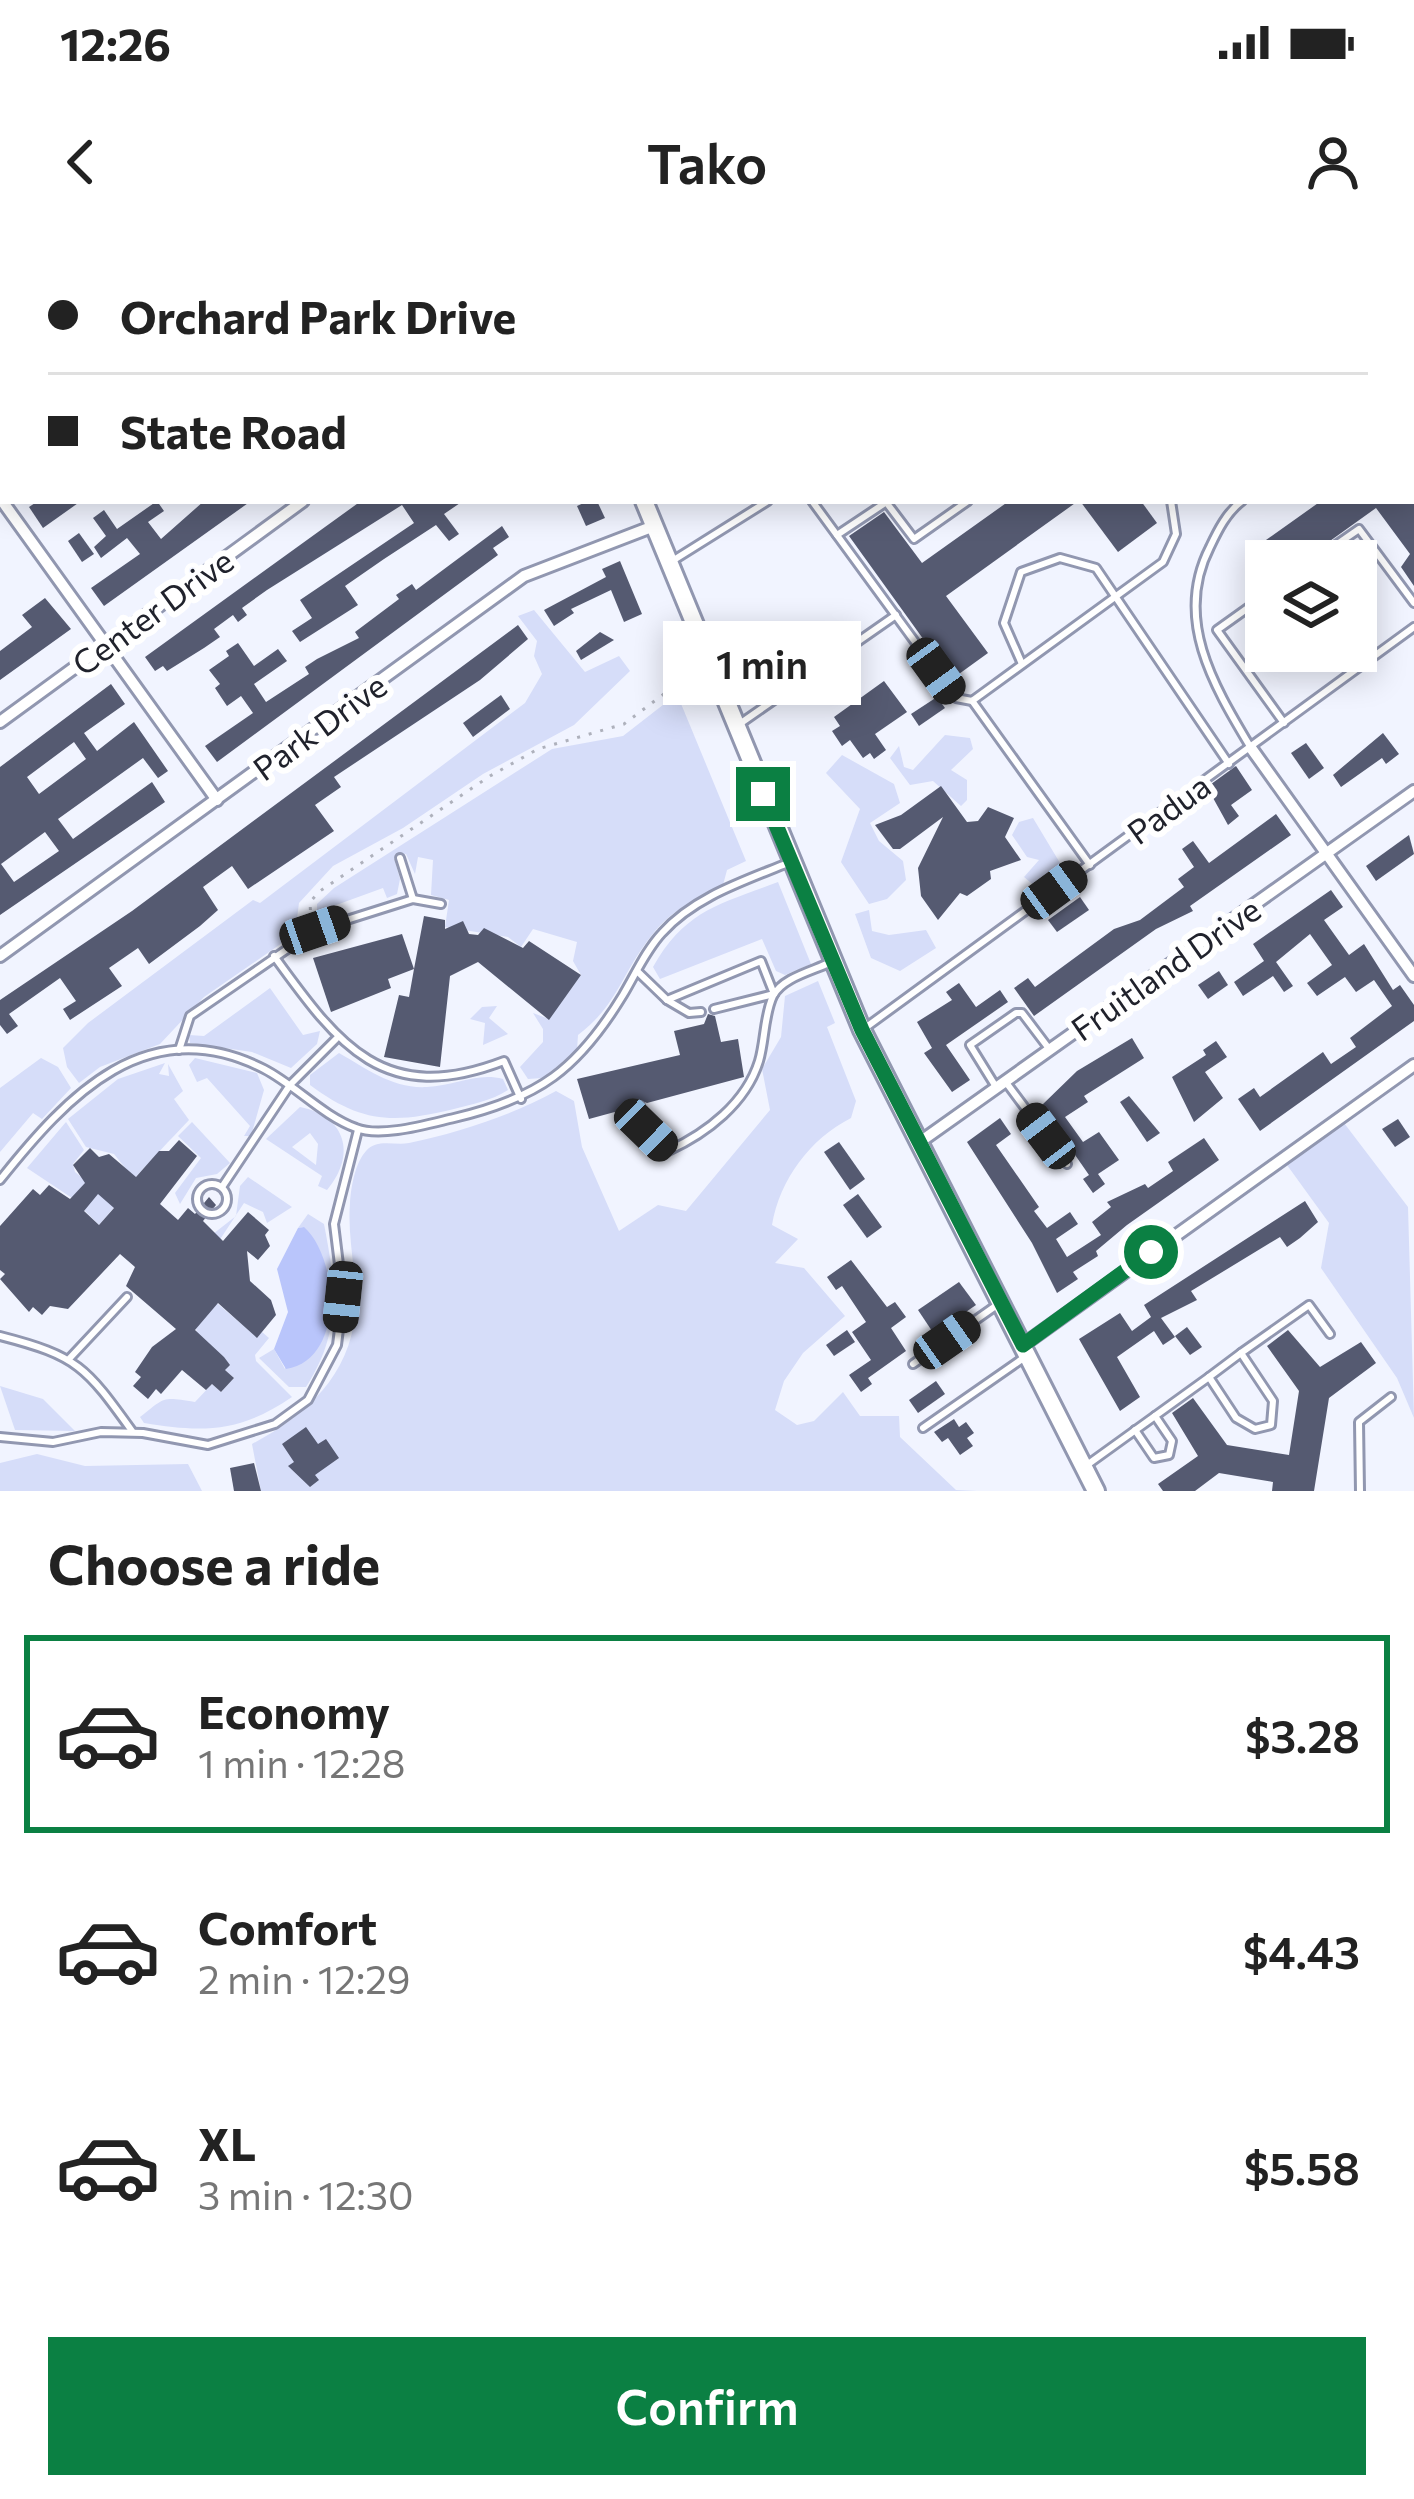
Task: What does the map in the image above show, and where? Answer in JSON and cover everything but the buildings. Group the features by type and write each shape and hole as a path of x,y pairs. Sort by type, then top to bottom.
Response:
{"main road":[{"path":"645,504 862,1030 1096,1491"}],"street":[{"path":"4,504 218,800"},
{"name":"Center Drive","path":"0,722 299,504"},
{"name":"Park Drive","path":"0,956 524,576 654,526"},
{"path":"1251,748 1414,976"},
{"name":"Fruitland Drive","path":"917,1144 1414,791"},
{"path":"1025,1350 1414,1065"}],"lane":[{"path":"669,563 763,504"},
{"path":"814,504 956,698 972,701 1090,865"},
{"path":"837,535 883,504"},
{"path":"889,504 914,539 964,504"},
{"path":"972,701 1163,562 1176,534 1171,504"},
{"path":"1240,504 1201,564 1194,626 1212,683 1251,748"},
{"path":"1343,540 1359,529 1367,540"},
{"path":"1377,554 1414,604"},
{"path":"1022,664 1004,623 1022,572 1060,558 1096,568 1229,764"},
{"path":"1245,610 1216,630 1245,670"},
{"path":"735,727 896,615"},
{"name":"Padua","path":"862,1030 1414,626"},
{"path":"1247,672 1284,723"},
{"path":"400,858 413,899"},
{"path":"0,1180 41,1128 90,1081 126,1063 179,1050 236,1055 358,1130 409,1126 520,1099 584,1053 660,935 686,911 791,862"},
{"path":"179,1050 190,1016 313,932 413,899 442,904"},
{"path":"274,956 336,1039 379,1066 411,1078 451,1077 504,1061 520,1099"},
{"path":"640,1106 646,1130 668,1151 741,1100 759,1062 773,994 760,961 667,1000"},
{"path":"714,1010 773,994 786,982 833,962"},
{"path":"638,971 667,1000 689,1013 701,1012"},
{"path":"1050,1050 1022,1012 970,1046 1066,1164"},
{"path":"222,1187 208,1183 200,1188 196,1197 204,1212 218,1216 227,1209 222,1187 290,1085 336,1039"},
{"path":"0,1437 53,1442 100,1432 133,1432 208,1444 275,1424 316,1388 337,1345 343,1297 334,1223 358,1130"},
{"path":"69,1360 128,1298"},
{"path":"914,1364 1000,1303"},
{"path":"1084,1467 1309,1305 1330,1334"},
{"path":"0,1336 90,1372 133,1432"},
{"path":"923,1428 1025,1350"},
{"path":"1208,1377 1237,1418 1255,1429 1271,1425 1273,1401 1241,1353"},
{"path":"1360,1491 1359,1422 1391,1397"},
{"path":"1135,1430 1154,1458 1169,1455 1172,1441 1155,1416"}],"path":[{"path":"313,932 309,907 327,886 490,776 538,749 624,724 709,662"}],"shaded area":[{"path":"534,610 585,672 619,656 630,671 574,725 483,774 403,828 333,866 299,903 295,934 204,997 160,1044 100,1067 79,1083 67,1067 63,1048 88,1023 253,900 260,903 525,703 542,674 534,656 537,641 518,616"},
{"path":"677,694 746,861 727,870 723,885 684,906 659,927 602,1012 578,1035 577,1050 543,1078 528,1079 520,1067 543,1042 543,1029 533,1013 549,1019 581,975 573,961 577,942 533,929 521,947 508,937 445,927 449,900 431,895 433,860 418,857 415,874 406,854 394,858 400,879 397,894 387,898 383,888 317,912 317,904 334,888 552,749 623,736"},
{"path":"945,735 970,738 973,749 951,770 967,780 967,800 961,806 933,781 910,785 890,758 899,746 904,767 913,770"},
{"path":"842,755 894,784 900,803 870,823 879,841 903,861 906,880 887,899 869,904 841,862 860,809 826,773"},
{"path":"1033,818 1063,868 1037,888 1024,877 1039,860 1027,857 1012,835 1019,822"},
{"path":"778,882 811,964 785,975 776,971 762,939 660,979 653,967 691,921"},
{"path":"869,910 872,931 889,935 926,930 936,948 900,971 871,958 855,914"},
{"path":"818,981 835,1023 827,1027 856,1101 851,1118 810,1149 782,1192 772,1225 798,1239 775,1263 804,1268 845,1316 803,1353 784,1381 775,1410 797,1425 814,1421 843,1392 860,1416 899,1416 900,1437 956,1490 977,1491 261,1491 252,1444 290,1421 322,1392 351,1336 356,1299 350,1203 356,1169 366,1151 375,1145 409,1143 466,1128 556,1091 574,1101 582,1147 619,1231 658,1205 686,1211 770,1110 762,1069 781,1037 785,996"},
{"path":"270,988 303,1035 320,1031 317,1044 291,1068 252,1052 190,1043 189,1035 204,1036"},
{"path":"497,1006 489,1018 508,1034 483,1045 485,1023 470,1019 482,1007"},
{"path":"339,1053 403,1085 427,1087 493,1077 503,1079 508,1090 432,1114 378,1117 345,1107 310,1085 310,1075"},
{"path":"41,1058 58,1067 71,1088 42,1119 33,1113 0,1152 0,1088"},
{"path":"195,1058 257,1073 264,1090 251,1136 244,1136 250,1126 207,1078 197,1082 189,1065"},
{"path":"165,1063 159,1074 169,1076 168,1064 183,1091 174,1099 189,1120 134,1179 114,1154 86,1147 68,1119 118,1079"},
{"path":"300,1107 316,1112 337,1128 344,1151 342,1164 327,1190 318,1186 322,1176 266,1139","holes":["310,1133 318,1144 316,1165 292,1147"]},
{"path":"66,1122 84,1150 73,1164 75,1172 116,1205 99,1225 72,1198 27,1168"},
{"path":"192,1122 230,1163 217,1174 196,1178 180,1204 175,1193 201,1158 178,1136"},
{"path":"1344,1123 1408,1207 1414,1418 1397,1378 1321,1268 1329,1223 1287,1165"},
{"path":"248,1177 292,1207 267,1223 263,1212 244,1203 236,1215 240,1186"},
{"path":"308,1214 324,1224 333,1288 331,1327 306,1387 289,1387 259,1358 274,1349 285,1369 304,1227 298,1228"},
{"path":"235,1217 219,1241 213,1234"},
{"path":"212,1299 257,1337 262,1332 269,1338 255,1355 256,1361 292,1397 256,1417 221,1427 144,1423 140,1417 159,1402 195,1402 212,1384 221,1392 234,1378 225,1370 229,1365 197,1336 195,1317"},
{"path":"0,1386 43,1399 75,1431 15,1430"},
{"path":"37,1454 85,1466 188,1464 202,1491 0,1491 0,1463"}],"water":[{"path":"304,1227 324,1261 330,1306 319,1347 305,1362 286,1369 274,1349 288,1312 277,1269 298,1228"}],"route":[{"path":"763,794 862,1030 1023,1345 1151,1252"}]}
